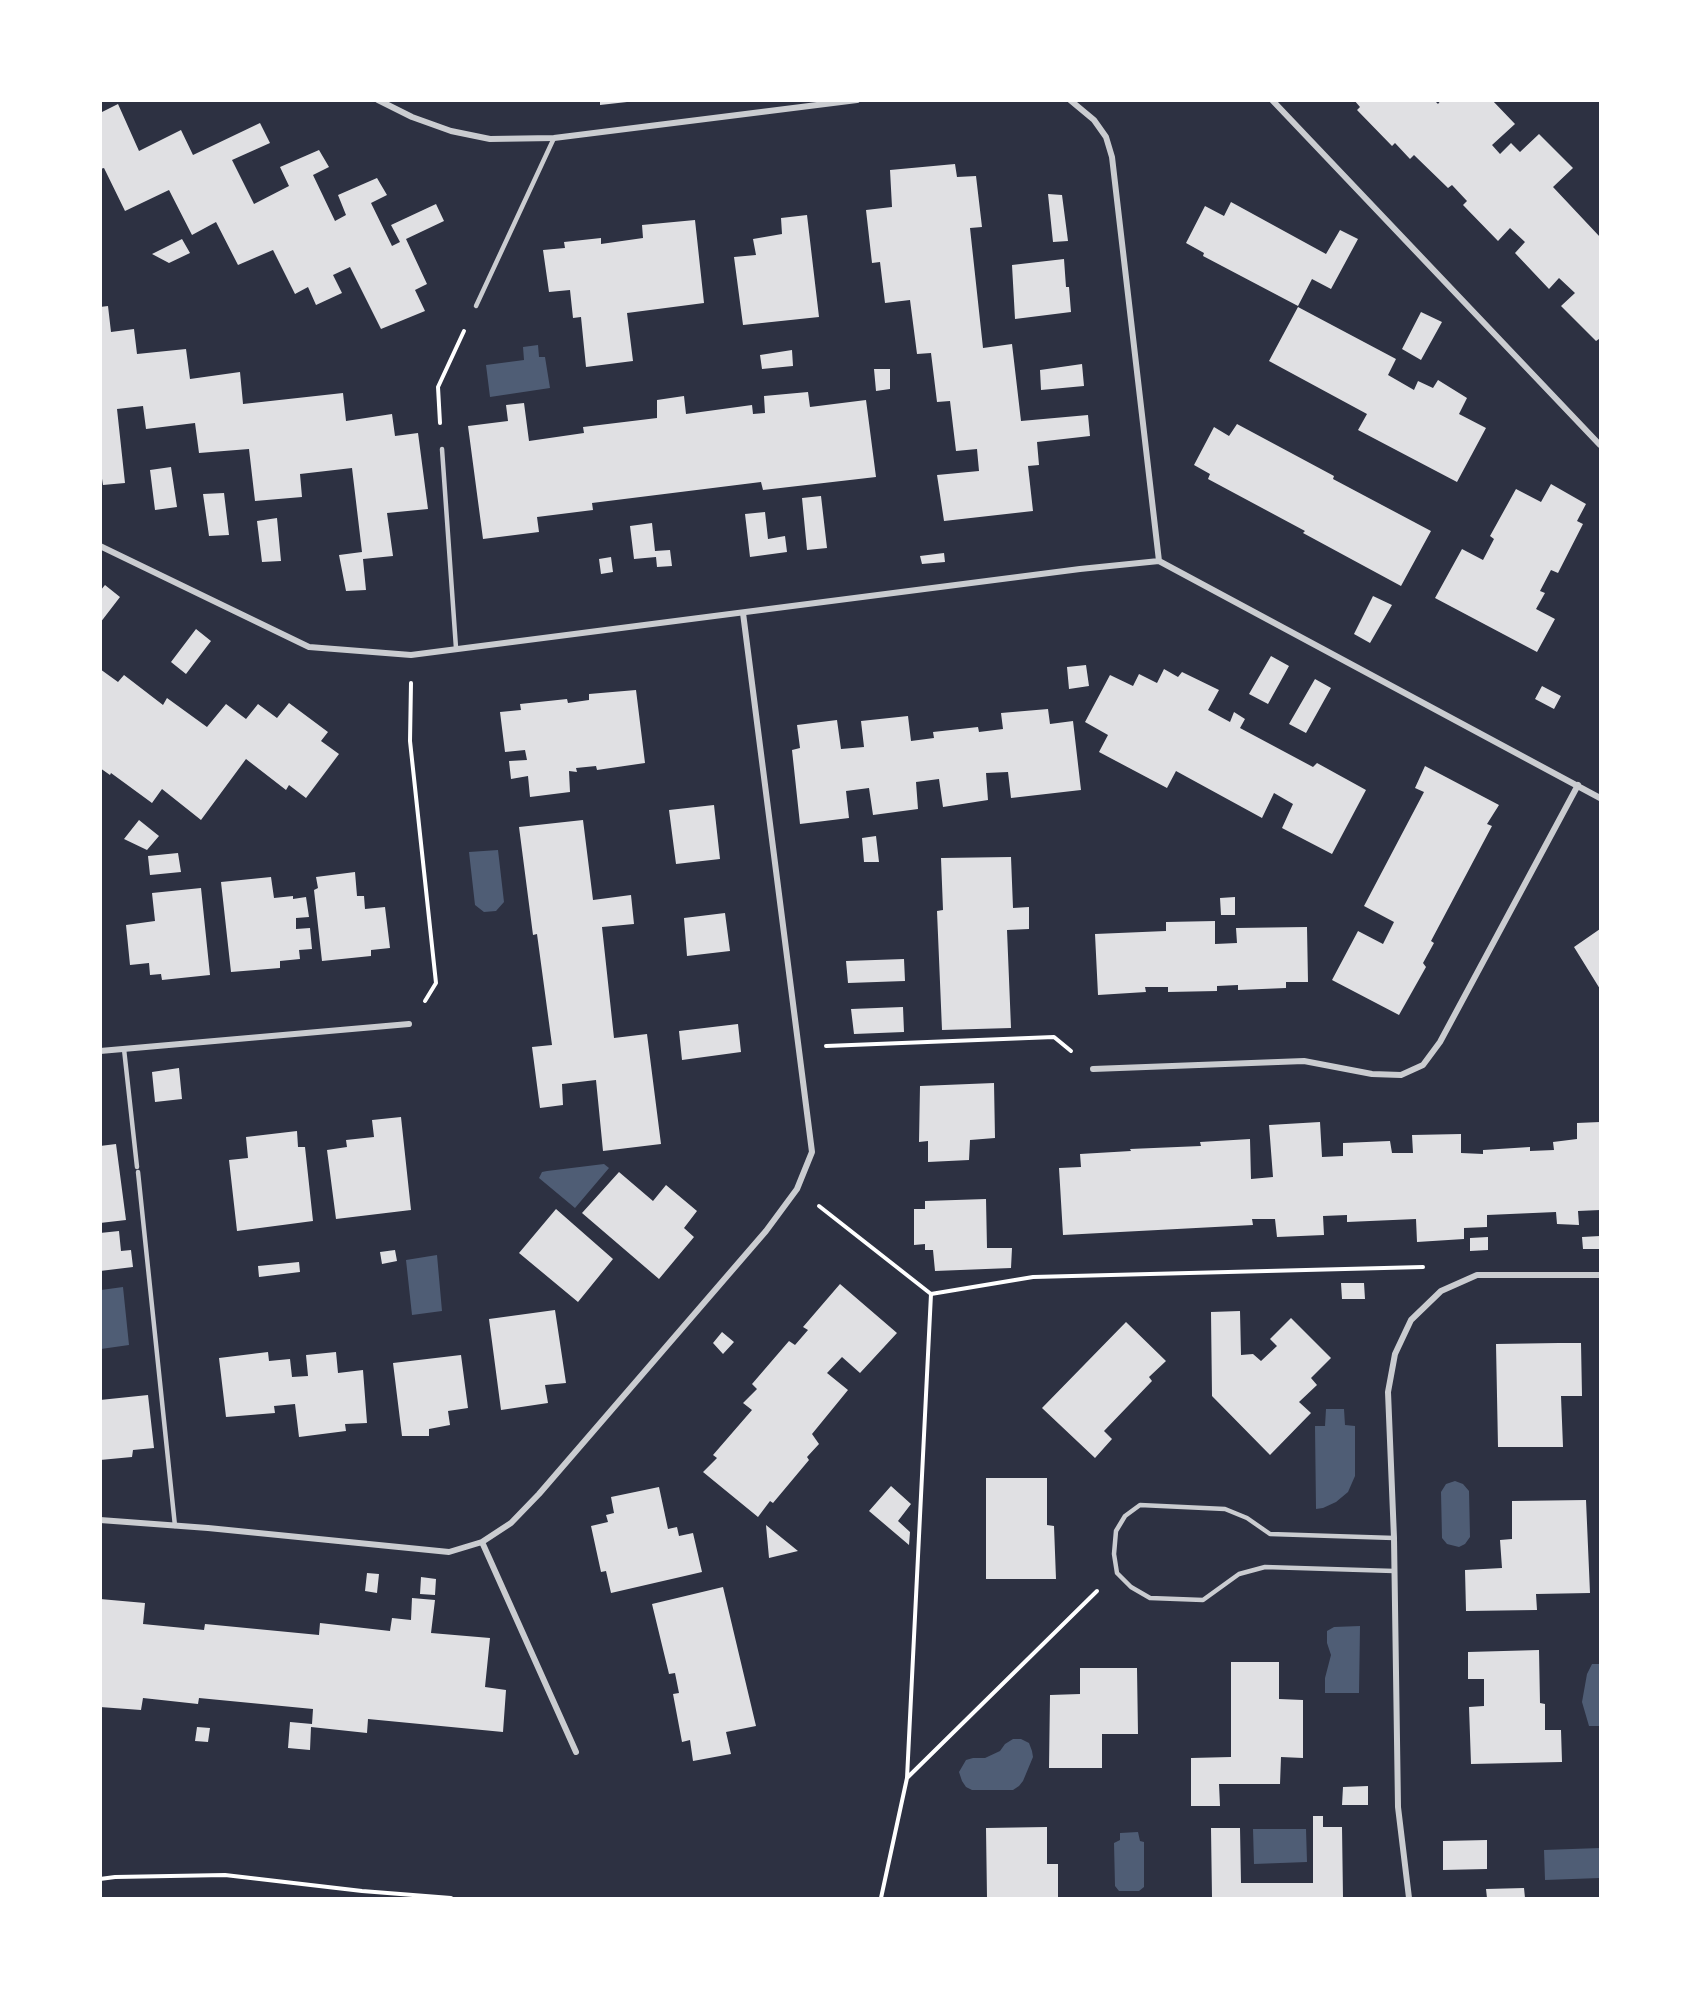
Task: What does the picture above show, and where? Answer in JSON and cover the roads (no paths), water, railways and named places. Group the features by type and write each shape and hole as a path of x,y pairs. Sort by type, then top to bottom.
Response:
{"street":[{"path":"378,100 412,117 452,131 490,139 554,138 857,100"},
{"path":"1070,100 1094,120 1106,137 1112,157 1159,561"},
{"path":"1079,107 1085,100"},
{"path":"1272,100 1600,445"},
{"path":"100,546 309,647 411,655 1080,569 1159,561 1600,798"},
{"path":"100,1520 449,1552 482,1542 511,1523 539,1494 766,1231 797,1189 812,1152 743,613"},
{"path":"1093,1069 1304,1061 1372,1074 1401,1075 1423,1065 1440,1042 1578,785"},
{"path":"100,1051 409,1024"},
{"path":"1409,1899 1398,1807 1394,1538 1388,1392 1395,1354 1411,1320 1441,1291 1478,1275 1600,1275"},
{"path":"482,1542 576,1752"}],"lane":[{"path":"476,306 554,138"},
{"path":"442,448 456,648"},
{"path":"124,1049 175,1526"},
{"path":"1394,1538 1269,1534 1247,1518 1225,1509 1140,1505 1125,1516 1116,1531 1114,1554 1117,1572 1131,1587 1150,1598 1203,1600 1239,1574 1265,1568 1394,1571"}],"water":[{"path":"538,345 539,357 545,357 550,388 490,397 486,365 524,360 523,347"},
{"path":"498,850 504,902 496,911 484,912 475,905 469,852"},
{"path":"604,1164 609,1168 575,1208 539,1178 542,1172"},
{"path":"437,1255 442,1311 412,1315 406,1260"},
{"path":"123,1287 129,1345 101,1349 101,1290"},
{"path":"1326,1409 1344,1409 1345,1425 1355,1426 1355,1476 1348,1492 1336,1502 1316,1509 1315,1426 1325,1426"},
{"path":"1455,1481 1463,1484 1469,1491 1470,1537 1465,1544 1459,1547 1447,1544 1442,1538 1441,1492 1446,1484"},
{"path":"1360,1626 1359,1693 1325,1693 1325,1678 1331,1655 1327,1643 1327,1631 1334,1627"},
{"path":"1592,1664 1600,1664 1600,1726 1589,1726 1582,1702 1587,1674"},
{"path":"1013,1739 1021,1739 1029,1743 1033,1757 1019,1786 1013,1790 972,1790 966,1787 959,1772 966,1760 985,1758 1000,1751"},
{"path":"1253,1829 1306,1829 1307,1862 1254,1864"},
{"path":"1138,1832 1140,1841 1144,1842 1144,1887 1139,1891 1119,1891 1115,1886 1114,1843 1120,1840 1120,1833"},
{"path":"1600,1848 1600,1878 1545,1880 1544,1850"}]}
